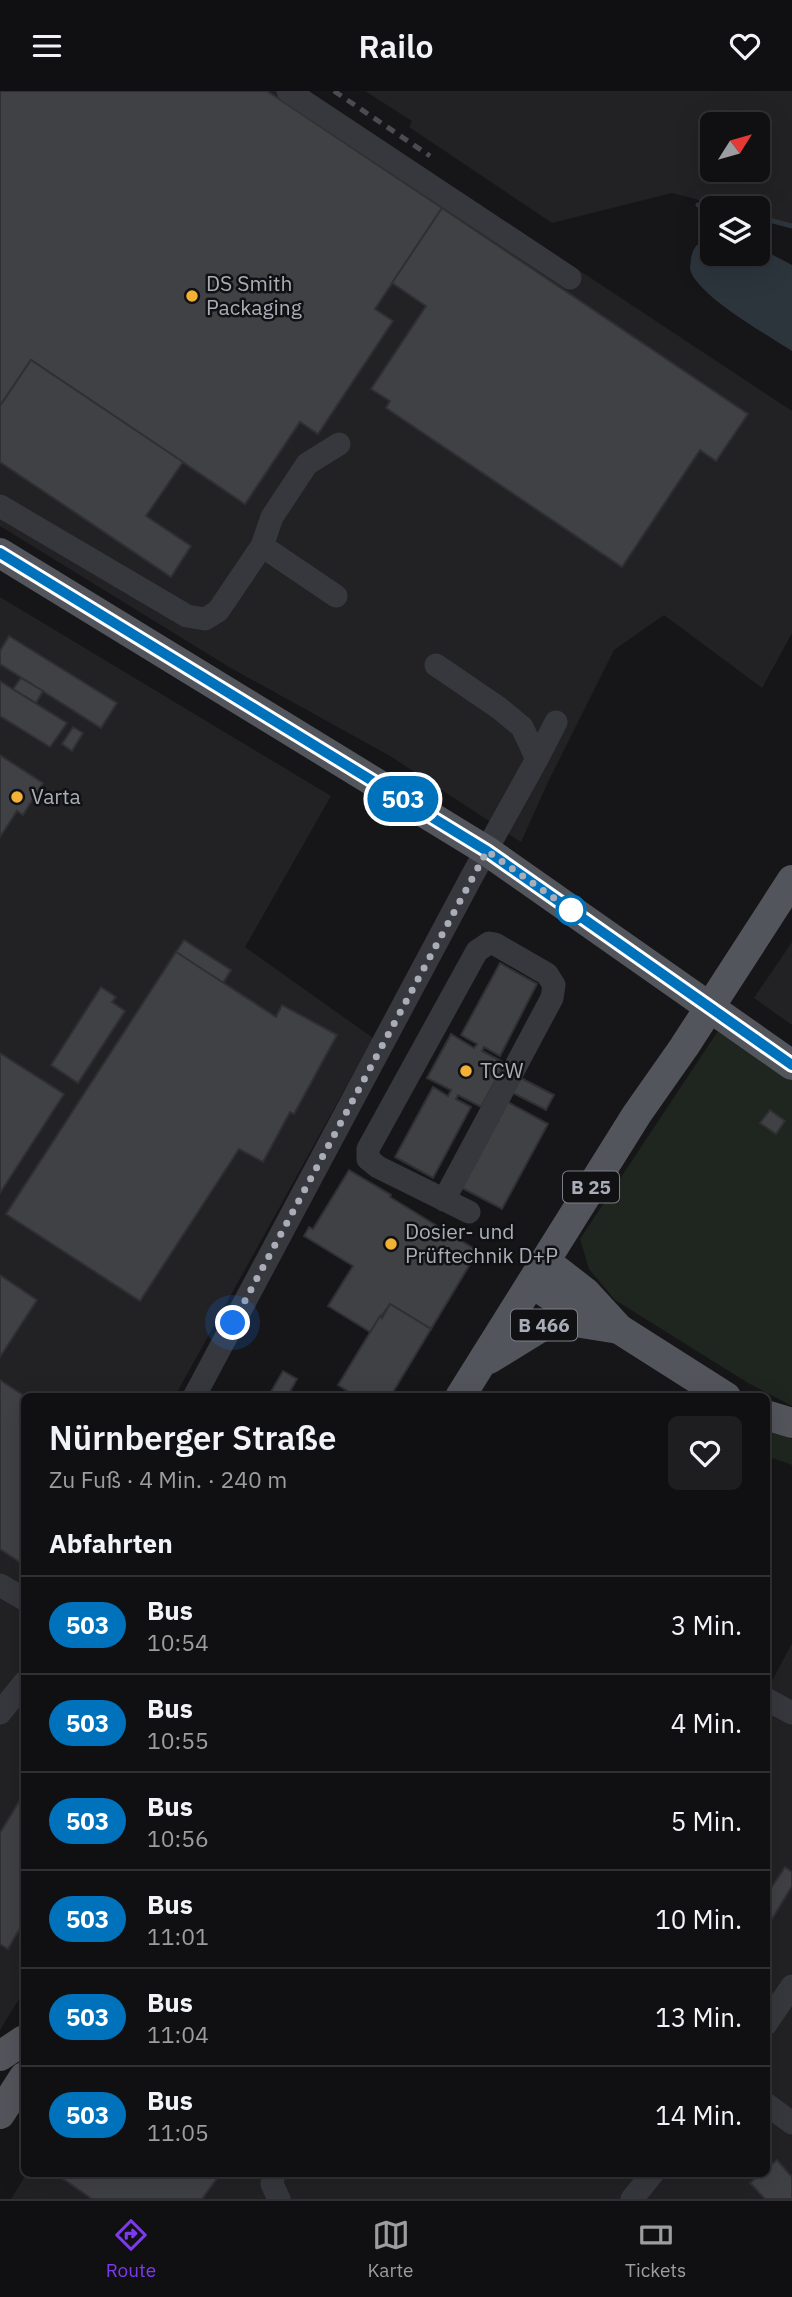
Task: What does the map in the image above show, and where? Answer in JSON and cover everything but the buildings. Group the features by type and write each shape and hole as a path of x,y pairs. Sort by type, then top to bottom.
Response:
{"main road":[{"path":"0,553 487,851 792,1065"},
{"name":"B 25","path":"462,1393 637,1114 684,1047 792,880"},
{"name":"B 466","path":"538,1272 590,1323"},
{"name":"B 466","path":"538,1272 585,1292 619,1329 720,1393"},
{"name":"B 466","path":"480,1365 546,1324 569,1321 619,1329"},
{"path":"770,1416 792,1423"},
{"path":"0,2056 21,2042"}],"street":[{"path":"288,91 570,278"},
{"path":"0,506 187,616 205,619 218,611 262,546 272,517 307,464 339,444"},
{"path":"262,546 336,596"},
{"path":"436,665 522,727 537,759"},
{"path":"196,1393 556,722"},
{"path":"444,1200 552,998 554,985 547,974 495,944 489,943 477,951 368,1149 368,1159 378,1167 444,1200 469,1212"},
{"path":"389,1031 423,1049"},
{"path":"0,1585 21,1597"},
{"path":"0,1713 21,1687"},
{"path":"770,1704 792,1713"},
{"path":"770,2018 792,1986"},
{"path":"770,2107 792,2123"},
{"path":"273,2177 272,2184 279,2199"},
{"path":"632,2199 650,2177"}],"shaded area":[{"path":"0,91 308,91 792,411 792,633 762,688 664,615 614,650 521,842 390,756 229,667 0,526"},
{"path":"365,91 792,91 792,225 770,219 770,196 700,196 700,200 672,193 552,223 409,127 412,121"},
{"path":"700,243 700,266 770,266 770,254 792,265 792,351 705,291 690,269 695,247"},
{"path":"0,597 331,796 245,947 373,1038 177,1393 21,1393 21,1996 0,2030"},
{"path":"792,942 792,1025 754,998"},
{"path":"720,1028 792,1075 792,1406 748,1383 615,1300 589,1269 580,1239"},
{"path":"770,1431 792,1439 792,1465 770,1457"},
{"path":"792,1643 792,2199 11,2199 25,2177 770,2177 771,1683"}],"waterway":[{"path":"770,220 792,226"}],"railway":[{"path":"334,91 430,156"}],"bus line":[{"name":"503","path":"0,553 487,851 792,1065"}],"place":[{"name":"DS Smith Packaging","path":"192,296"},
{"name":"Varta","path":"17,797"},
{"name":"TCW","path":"466,1071"},
{"name":"Dosier- und Prüftechnik D+P","path":"391,1244"}],"route":[{"path":"233,1323 487,851 571,910"}]}
